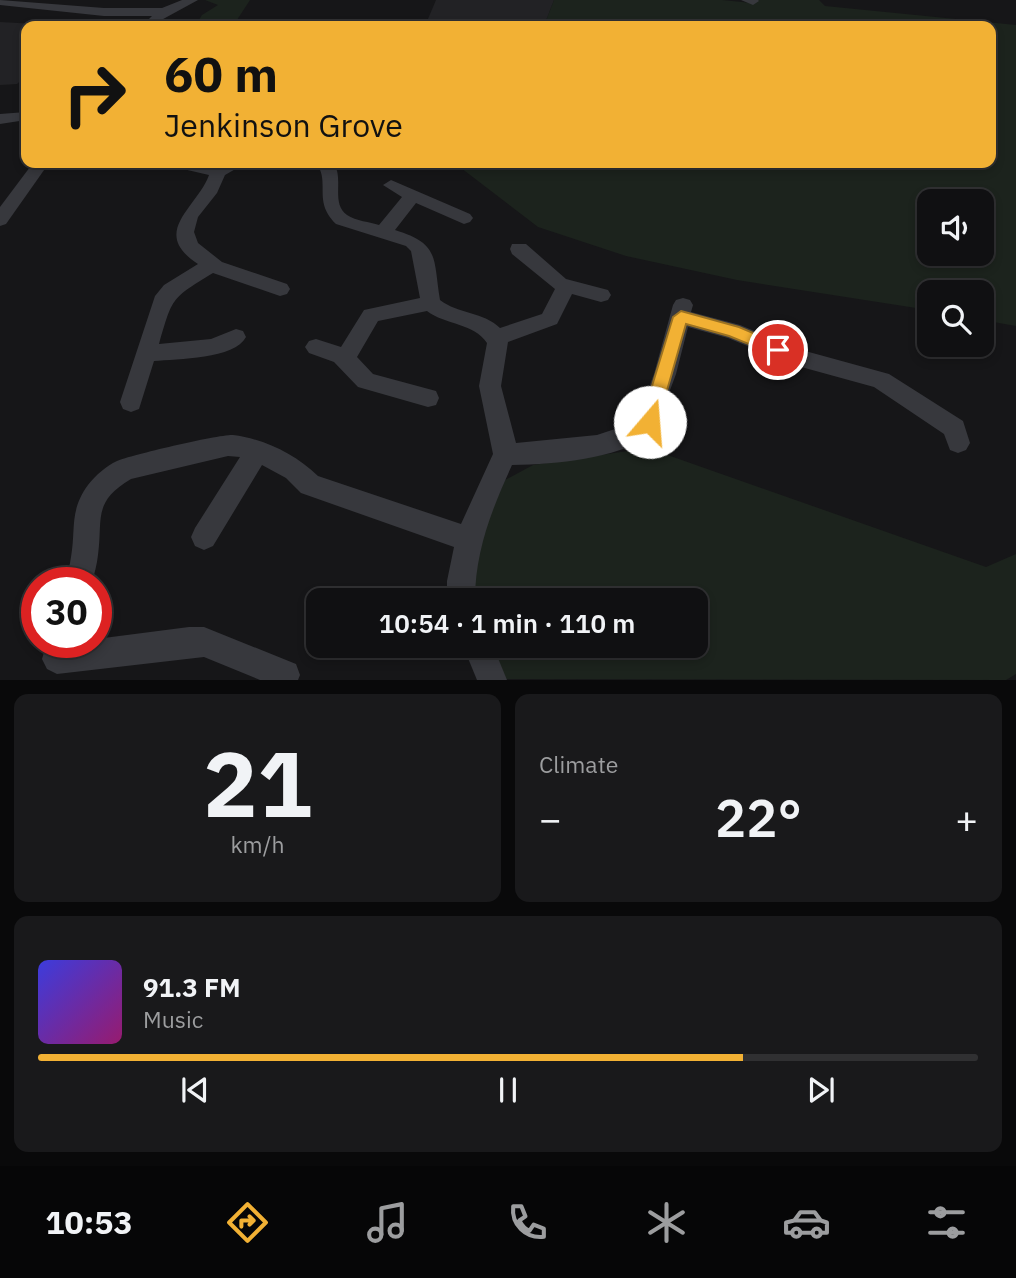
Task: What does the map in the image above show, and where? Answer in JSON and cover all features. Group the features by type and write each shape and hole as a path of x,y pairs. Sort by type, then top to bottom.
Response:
{"street":[{"path":"154,21 163,12 192,0"},
{"path":"747,0 753,1"},
{"path":"0,1 163,12"},
{"path":"0,119 21,117"},
{"path":"0,220 8,197 36,168"},
{"path":"199,168 218,172 227,168"},
{"path":"329,168 329,197 334,214 342,220 412,242 423,252 431,303 446,315 489,330 496,338 498,356 490,384 493,405 505,443 505,454 469,539 460,588"},
{"path":"218,172 209,195 190,215 184,236 188,246 211,265 239,277 280,289"},
{"path":"391,185 464,218"},
{"path":"384,233 412,196"},
{"path":"517,251 566,286 601,295"},
{"path":"131,402 162,301 171,290 211,265"},
{"path":"496,338 550,319 566,286"},
{"path":"345,359 371,315 431,303"},
{"path":"505,454 537,454 623,440 645,429 682,311 794,356 881,380 955,428 958,443"},
{"path":"148,352 213,347 236,337"},
{"path":"316,346 345,359 366,381 428,398"},
{"path":"82,567 85,527 91,504 110,476 126,469 228,445 257,452 295,470 310,485 469,539"},
{"path":"204,537 257,452"},
{"path":"56,660 204,642 244,670 285,675"},
{"path":"483,658 492,680"}],"shaded area":[{"path":"205,0 250,0 236,21 198,21 202,15 218,5"},
{"path":"436,0 554,0 546,21 427,21"},
{"path":"554,0 722,0 752,3 757,0 819,0 825,6 976,21 546,21"},
{"path":"0,22 21,23 21,80 17,84 0,85"},
{"path":"996,23 1016,25 1016,326 994,322 994,280 917,280 917,308 737,280 626,256 538,227 461,168 996,168"},
{"path":"642,446 986,567 1016,554 1016,674 1006,680 500,679 492,658 708,658 708,588 472,588 480,537 505,480 533,465 628,451"}],"route":[{"path":"650,422 681,317 708,322 778,350"}]}
